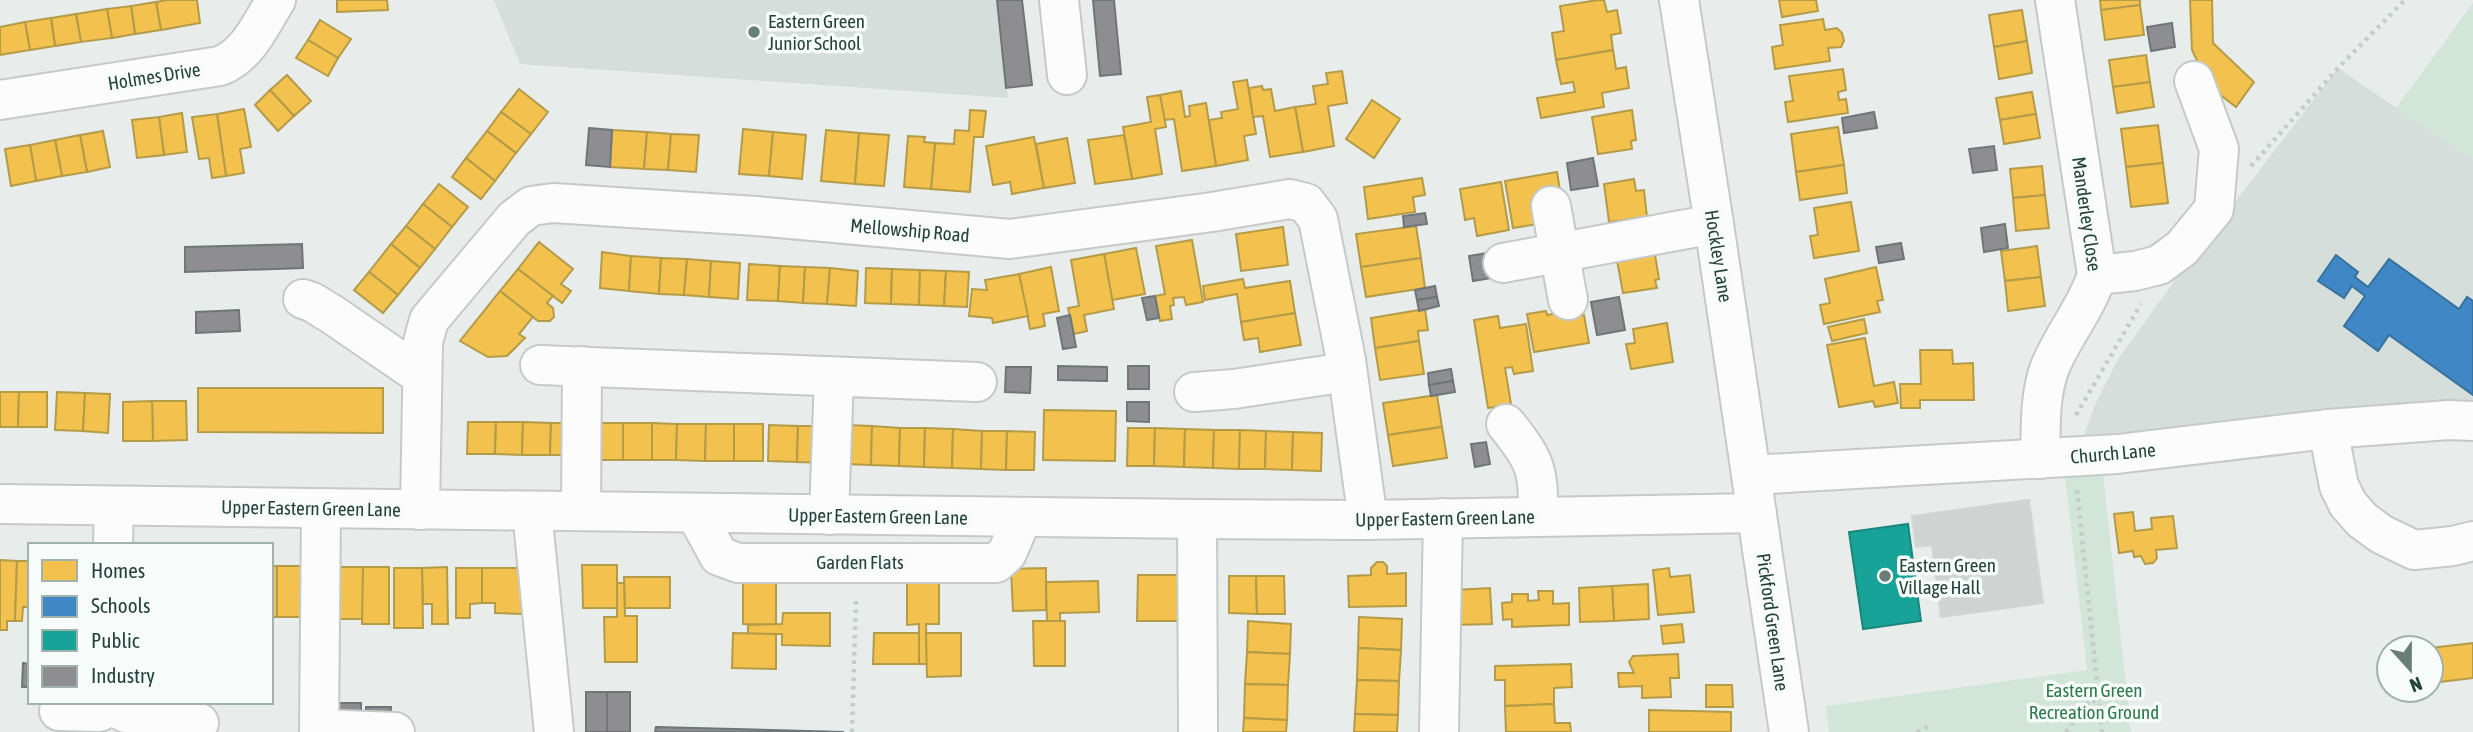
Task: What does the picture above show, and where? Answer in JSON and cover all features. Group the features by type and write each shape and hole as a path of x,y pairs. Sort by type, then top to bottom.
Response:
{"street":[{"name":"Holmes Drive","path":"0,100 220,66 233,61 244,52 276,0"},
{"path":"1059,0 1068,75"},
{"name":"Hockley Lane","path":"1679,0 1757,513"},
{"name":"Manderley Close","path":"2055,0 2097,275 2091,295 2051,365 2044,386 2057,458"},
{"path":"2097,275 2135,271 2159,265 2182,248 2214,209 2219,149 2194,81"},
{"name":"Mellowship Road","path":"420,510 423,342 429,320 514,219 531,206 553,203 756,216 1010,239 1290,199 1306,203 1318,219 1347,373 1366,506 1365,520"},
{"path":"1551,206 1568,300"},
{"path":"1503,263 1714,224"},
{"path":"303,299 333,315 422,376"},
{"path":"540,365 977,382"},
{"path":"581,512 582,366"},
{"path":"1194,392 1347,373"},
{"path":"829,515 834,377"},
{"name":"Church Lane","path":"1752,475 2117,454 2328,429 2449,420 2473,421"},
{"path":"1506,424 1527,450 1538,477 1538,516"},
{"path":"2328,429 2339,486 2348,504 2362,520 2381,534 2414,550 2473,541"},
{"name":"Upper Eastern Green Lane","path":"0,504 1197,520 1757,513"},
{"path":"113,543 114,506"},
{"path":"321,509 319,729 395,732"},
{"path":"532,511 554,732"},
{"name":"Pickford Green Lane","path":"1757,513 1789,732"},
{"name":"Garden Flats","path":"696,514 719,556 738,563 996,563 1007,553 1022,518"},
{"path":"1439,732 1443,518"},
{"path":"1197,520 1198,732"},
{"path":"59,711 99,712 112,704 126,713 199,723"}],"path":[{"path":"2249,168 2338,68 2405,0"},
{"path":"2074,419 2151,287 2159,265"},
{"path":"2057,458 2102,732"},
{"path":"852,732 857,562"},
{"path":"2066,732 2090,700 2099,702"},
{"path":"1917,732 1931,725"}],"shaded area":[{"name":"Eastern Green Junior School","path":"494,0 997,0 1008,98 520,64"},
{"path":"2338,68 2473,160 2473,410 2084,435 2095,405 2118,359 2181,272"}],"green space":[{"path":"2473,3 2473,160 2396,108"},
{"name":"Eastern Green Recreation Ground","path":"2103,473 2131,732 1829,732 1826,706 2087,670 2065,476"}],"building: Homes":[{"path":"197,0 200,23 161,30 156,2"},
{"path":"337,0 387,0 388,10 337,12"},
{"path":"1604,0 1607,12 1617,10 1621,33 1611,35 1613,50 1556,60 1552,33 1564,31 1560,6"},
{"path":"1779,0 1816,0 1818,11 1782,17"},
{"path":"2100,0 2140,0 2140,5 2101,10"},
{"path":"2190,0 2212,0 2213,43 2254,82 2236,107 2209,86 2192,50"},
{"path":"156,2 161,30 135,34 131,6"},
{"path":"2140,5 2144,35 2105,40 2101,10"},
{"path":"131,6 135,34 112,38 107,9"},
{"path":"107,9 112,38 81,42 76,14"},
{"path":"2022,10 2027,41 1994,47 1989,15"},
{"path":"76,14 81,42 55,46 51,18"},
{"path":"51,18 55,46 30,50 25,22"},
{"path":"1823,19 1825,30 1837,28 1844,41 1841,47 1828,48 1830,61 1775,69 1772,47 1783,45 1780,25"},
{"path":"320,20 351,39 338,58 308,40"},
{"path":"25,22 30,50 0,55 0,27"},
{"path":"308,40 338,58 328,76 296,58"},
{"path":"2027,41 2032,73 1999,79 1994,47"},
{"path":"1613,50 1616,69 1626,67 1629,88 1602,93 1604,107 1541,118 1537,98 1575,92 1573,82 1561,84 1556,60"},
{"path":"2146,55 2150,82 2113,87 2109,60"},
{"path":"1843,69 1846,90 1838,92 1839,100 1846,99 1848,113 1788,122 1785,102 1793,101 1789,76"},
{"path":"1342,71 1347,103 1328,106 1334,146 1303,152 1295,107 1316,104 1313,86 1328,84 1326,73"},
{"path":"287,75 311,101 294,116 270,90"},
{"path":"1247,80 1256,134 1244,136 1248,160 1216,166 1209,120 1222,118 1221,112 1238,109 1233,82"},
{"path":"2150,82 2154,107 2117,113 2113,87"},
{"path":"1262,86 1263,90 1271,89 1275,111 1295,107 1303,152 1270,157 1263,116 1253,117 1249,88"},
{"path":"519,89 548,112 531,134 501,112"},
{"path":"270,90 294,116 278,131 255,105"},
{"path":"1181,91 1185,117 1190,116 1189,106 1206,103 1216,166 1182,171 1174,119 1164,120 1160,95"},
{"path":"2032,92 2036,114 2000,120 1996,98"},
{"path":"1160,95 1166,127 1155,129 1162,174 1132,179 1123,127 1151,122 1147,97"},
{"path":"1372,100 1400,119 1374,158 1346,139"},
{"path":"244,109 251,147 240,149 244,173 226,176 217,114"},
{"path":"970,110 986,111 983,137 974,137 970,192 931,189 935,143 954,144 955,130 969,131"},
{"path":"1632,110 1636,140 1631,141 1632,149 1598,154 1592,117"},
{"path":"501,112 531,134 516,153 487,131"},
{"path":"182,113 187,152 164,155 159,117"},
{"path":"217,114 226,176 212,178 209,158 199,159 192,117"},
{"path":"2036,114 2040,138 2004,144 2000,120"},
{"path":"159,117 164,155 137,158 132,120"},
{"path":"2158,125 2163,163 2126,167 2121,129"},
{"path":"1838,127 1844,165 1796,172 1791,134"},
{"path":"743,129 773,132 769,176 739,174"},
{"path":"612,130 647,132 644,169 610,167"},
{"path":"826,130 859,133 855,184 821,181"},
{"path":"103,131 110,167 87,172 80,135"},
{"path":"487,131 516,153 495,181 466,158"},
{"path":"647,132 671,134 668,170 644,169"},
{"path":"773,132 806,135 802,179 769,176"},
{"path":"859,133 889,135 884,186 855,184"},
{"path":"671,134 699,135 696,172 668,170"},
{"path":"80,135 87,172 62,176 55,140"},
{"path":"1124,135 1132,179 1095,184 1088,140"},
{"path":"908,136 925,137 924,142 935,143 931,189 904,187"},
{"path":"1034,137 1044,188 1012,194 1010,182 993,185 986,146"},
{"path":"1067,138 1075,183 1044,188 1036,144"},
{"path":"55,140 62,176 36,181 30,145"},
{"path":"30,145 36,181 11,186 5,149"},
{"path":"466,158 495,181 481,199 452,177"},
{"path":"2163,163 2168,203 2131,207 2126,167"},
{"path":"1844,165 1847,193 1800,200 1796,172"},
{"path":"2042,166 2045,195 2013,198 2010,169"},
{"path":"1557,172 1562,203 1544,223 1513,228 1505,181"},
{"path":"1422,178 1425,195 1413,197 1415,212 1368,219 1364,187"},
{"path":"1634,179 1636,191 1644,190 1647,217 1609,222 1604,184"},
{"path":"1501,182 1509,230 1477,236 1474,218 1465,220 1460,189"},
{"path":"439,184 468,207 452,227 423,204"},
{"path":"2045,195 2049,228 2016,231 2013,198"},
{"path":"1851,202 1859,251 1814,258 1810,236 1818,235 1814,208"},
{"path":"423,204 452,227 435,249 406,226"},
{"path":"406,226 435,249 420,268 391,244"},
{"path":"1416,226 1421,258 1361,267 1356,234"},
{"path":"1283,227 1288,265 1241,271 1236,234"},
{"path":"1192,240 1203,302 1186,305 1184,297 1173,298 1174,305 1170,306 1172,319 1160,321 1155,296 1165,294 1156,246"},
{"path":"539,242 573,269 561,284 571,291 562,303 518,269"},
{"path":"391,244 420,268 398,295 369,272"},
{"path":"2037,246 2041,277 2005,281 2001,251"},
{"path":"1136,248 1145,294 1112,300 1104,254"},
{"path":"1654,249 1659,279 1655,280 1657,288 1623,293 1616,255"},
{"path":"602,252 631,256 629,291 600,288"},
{"path":"1104,254 1114,309 1084,315 1087,331 1074,334 1068,308 1079,306 1071,260"},
{"path":"631,256 661,258 659,294 629,291"},
{"path":"661,258 687,259 684,295 659,294"},
{"path":"1421,258 1425,288 1366,297 1361,267"},
{"path":"687,259 711,261 709,297 684,295"},
{"path":"711,261 740,263 738,299 709,297"},
{"path":"749,264 780,266 778,301 747,300"},
{"path":"780,266 805,267 803,303 778,301"},
{"path":"805,267 830,268 827,304 803,303"},
{"path":"1051,267 1059,311 1043,314 1045,326 1030,329 1019,274"},
{"path":"1876,267 1883,300 1877,301 1880,312 1824,324 1820,305 1830,303 1825,279"},
{"path":"830,268 858,271 856,306 827,304"},
{"path":"866,268 892,269 891,304 865,303"},
{"path":"518,269 553,296 547,303 553,308 554,317 550,321 538,321 500,291"},
{"path":"892,269 920,270 919,305 891,304"},
{"path":"920,270 946,271 944,306 919,305"},
{"path":"946,271 969,272 967,307 944,306"},
{"path":"369,272 398,295 383,313 354,290"},
{"path":"1019,274 1028,316 993,323 992,318 969,316 972,289 987,290 985,280"},
{"path":"2041,277 2045,306 2008,311 2005,281"},
{"path":"1243,279 1245,288 1290,281 1295,313 1241,322 1237,294 1205,300 1203,286"},
{"path":"500,291 533,317 519,334 525,338 507,356 488,357 460,341"},
{"path":"1425,309 1428,330 1418,331 1419,341 1375,348 1371,318"},
{"path":"1546,311 1547,315 1568,311 1569,318 1584,315 1589,343 1534,352 1527,314"},
{"path":"1295,313 1301,345 1260,352 1258,338 1244,340 1241,322"},
{"path":"1498,316 1500,328 1526,324 1533,371 1514,374 1512,367 1505,368 1511,404 1488,408 1474,320"},
{"path":"1864,319 1867,333 1832,341 1828,327"},
{"path":"1667,323 1673,362 1631,369 1626,344 1635,343 1633,329"},
{"path":"1865,338 1874,386 1894,382 1898,403 1875,407 1873,401 1839,407 1827,345"},
{"path":"1419,341 1424,374 1380,380 1375,348"},
{"path":"1920,350 1952,350 1953,364 1973,363 1974,400 1920,400 1920,408 1901,408 1900,384 1921,384"},
{"path":"198,388 383,388 383,433 198,432"},
{"path":"0,392 19,392 18,427 0,427"},
{"path":"19,392 47,392 47,427 18,427"},
{"path":"57,392 85,393 83,431 55,430"},
{"path":"85,393 110,394 108,433 83,431"},
{"path":"1437,395 1442,427 1388,435 1383,403"},
{"path":"152,401 186,401 187,440 153,441"},
{"path":"152,401 153,441 123,441 123,402"},
{"path":"1044,410 1116,411 1115,461 1043,460"},
{"path":"468,422 496,422 495,454 467,454"},
{"path":"496,422 523,422 522,455 495,454"},
{"path":"523,422 551,423 550,455 522,455"},
{"path":"551,423 577,423 577,455 550,455"},
{"path":"599,423 623,423 623,460 599,460"},
{"path":"623,423 652,423 652,460 623,460"},
{"path":"652,423 677,424 676,460 652,460"},
{"path":"677,424 706,424 705,461 676,460"},
{"path":"706,424 734,424 734,461 705,461"},
{"path":"734,424 763,424 763,461 734,461"},
{"path":"769,425 798,426 797,462 768,461"},
{"path":"846,425 872,426 871,465 844,464"},
{"path":"798,426 826,426 825,463 797,462"},
{"path":"872,426 900,428 899,466 871,465"},
{"path":"1442,427 1447,458 1393,466 1388,435"},
{"path":"900,428 925,428 924,467 899,466"},
{"path":"925,428 953,429 952,468 924,467"},
{"path":"1128,428 1155,428 1154,466 1127,466"},
{"path":"1155,428 1185,429 1184,467 1154,466"},
{"path":"953,429 982,431 981,469 952,468"},
{"path":"1185,429 1214,430 1213,468 1184,467"},
{"path":"1214,430 1240,430 1239,469 1213,468"},
{"path":"1240,430 1266,431 1265,469 1239,469"},
{"path":"982,431 1007,431 1006,470 981,469"},
{"path":"1007,431 1035,432 1034,470 1006,470"},
{"path":"1266,431 1293,432 1292,470 1265,469"},
{"path":"1293,432 1322,433 1321,471 1292,470"},
{"path":"2133,512 2135,531 2152,529 2151,518 2173,516 2177,548 2156,550 2157,558 2153,563 2145,564 2141,556 2134,557 2133,551 2119,553 2114,514"},
{"path":"0,560 17,561 15,621 7,621 7,630 0,630"},
{"path":"17,561 28,561 28,607 23,607 22,621 15,621"},
{"path":"1377,562 1383,562 1387,566 1387,574 1406,573 1406,606 1349,607 1348,576 1371,575 1371,568"},
{"path":"582,565 617,565 617,608 583,608"},
{"path":"273,566 277,566 277,617 273,617"},
{"path":"277,566 307,566 307,617 277,617"},
{"path":"327,567 363,567 363,619 327,619"},
{"path":"363,567 389,567 389,624 362,624"},
{"path":"447,567 448,624 432,624 432,604 423,604 422,568"},
{"path":"394,568 422,568 423,628 394,628"},
{"path":"456,568 482,568 482,603 470,604 470,618 456,618"},
{"path":"482,568 521,568 522,614 495,613 495,603 482,603"},
{"path":"1046,568 1046,610 1013,611 1011,569"},
{"path":"1669,568 1670,577 1690,575 1694,612 1658,615 1653,570"},
{"path":"1138,575 1183,575 1183,621 1137,621"},
{"path":"1229,576 1256,576 1257,614 1229,613"},
{"path":"1256,576 1284,576 1285,614 1257,614"},
{"path":"624,577 670,577 670,608 625,608"},
{"path":"907,579 939,579 939,624 926,624 927,664 919,664 919,624 907,625"},
{"path":"743,580 776,580 776,625 743,624"},
{"path":"1098,581 1099,612 1060,613 1060,621 1047,621 1046,582"},
{"path":"617,583 624,583 625,616 637,616 637,662 605,662 604,617 617,617"},
{"path":"1648,584 1649,619 1614,621 1612,586"},
{"path":"1612,586 1614,621 1580,622 1579,588"},
{"path":"1490,588 1492,624 1455,625 1454,590"},
{"path":"1538,591 1553,591 1553,604 1569,603 1569,625 1512,627 1512,619 1503,620 1502,603 1512,602 1512,594 1528,594 1528,601 1539,600"},
{"path":"783,613 830,613 830,646 782,645 782,634 748,634 748,625 782,624"},
{"path":"1359,617 1402,619 1401,650 1358,648"},
{"path":"1033,621 1065,621 1065,666 1034,666"},
{"path":"1248,621 1291,624 1290,654 1247,652"},
{"path":"1682,624 1684,642 1663,644 1661,626"},
{"path":"733,633 776,634 776,669 732,668"},
{"path":"874,633 919,633 919,664 873,664"},
{"path":"926,633 961,633 961,676 927,677"},
{"path":"2473,643 2473,678 2445,681 2445,646"},
{"path":"1358,648 1401,650 1399,681 1357,680"},
{"path":"1247,652 1290,654 1288,685 1245,684"},
{"path":"1678,654 1679,678 1670,678 1671,697 1642,698 1642,686 1619,687 1618,673 1634,673 1629,662 1633,656"},
{"path":"1571,664 1572,687 1554,688 1554,704 1505,706 1505,680 1495,680 1495,666"},
{"path":"1357,680 1399,681 1398,715 1355,714"},
{"path":"1245,684 1288,685 1287,720 1244,718"},
{"path":"1706,685 1732,685 1733,707 1706,707"},
{"path":"1554,704 1555,723 1570,723 1571,732 1506,732 1505,706"},
{"path":"1649,710 1731,712 1731,732 1649,732"},
{"path":"1355,714 1398,715 1397,732 1354,732"},
{"path":"1244,718 1287,720 1286,732 1243,732"}],"building: Schools":[{"path":"2336,255 2358,272 2355,277 2368,287 2389,259 2459,309 2467,297 2473,301 2473,395 2389,335 2378,351 2344,326 2365,296 2352,286 2344,298 2318,281"}],"building: Public":[{"name":"Eastern Green Village Hall","path":"1908,524 1921,621 1863,629 1849,532"}],"building: Industry":[{"path":"997,0 1022,0 1032,85 1006,88"},
{"path":"1093,0 1114,0 1121,74 1100,76"},
{"path":"2172,23 2175,47 2151,51 2147,27"},
{"path":"1874,112 1877,128 1844,133 1842,118"},
{"path":"589,128 612,130 610,167 586,165"},
{"path":"1994,146 1997,170 1973,173 1969,149"},
{"path":"1593,158 1598,186 1571,190 1567,163"},
{"path":"1425,213 1427,224 1404,227 1403,216"},
{"path":"2005,224 2008,248 1984,252 1981,228"},
{"path":"1901,243 1904,259 1879,263 1876,247"},
{"path":"302,244 303,268 185,272 185,247"},
{"path":"1499,251 1503,276 1473,281 1469,256"},
{"path":"1435,286 1437,297 1417,300 1415,290"},
{"path":"1155,296 1159,318 1147,320 1142,298"},
{"path":"1437,297 1439,306 1419,311 1417,300"},
{"path":"1619,297 1625,330 1597,335 1591,302"},
{"path":"239,310 240,331 196,333 196,312"},
{"path":"1070,315 1076,347 1063,349 1057,318"},
{"path":"1058,366 1107,367 1107,381 1058,380"},
{"path":"1128,366 1149,366 1149,389 1128,389"},
{"path":"1006,367 1031,367 1030,393 1005,392"},
{"path":"1451,369 1453,381 1429,385 1428,373"},
{"path":"1453,381 1455,392 1431,396 1429,385"},
{"path":"1127,402 1149,402 1149,422 1127,421"},
{"path":"1486,442 1490,464 1475,467 1471,444"},
{"path":"23,663 28,664 28,687 22,687"},
{"path":"586,692 607,692 607,732 586,732"},
{"path":"607,692 630,692 630,732 607,732"},
{"path":"338,703 361,703 361,725 338,725"},
{"path":"366,707 391,707 390,726 366,726"},
{"path":"656,727 844,732 655,732"}],"building: Other":[{"path":"2029,500 2043,603 1941,617 1932,545 1916,547 1912,516"}],"place":[{"name":"Eastern Green Junior School","path":"754,32"},
{"name":"Eastern Green Village Hall","path":"1885,576"}]}
